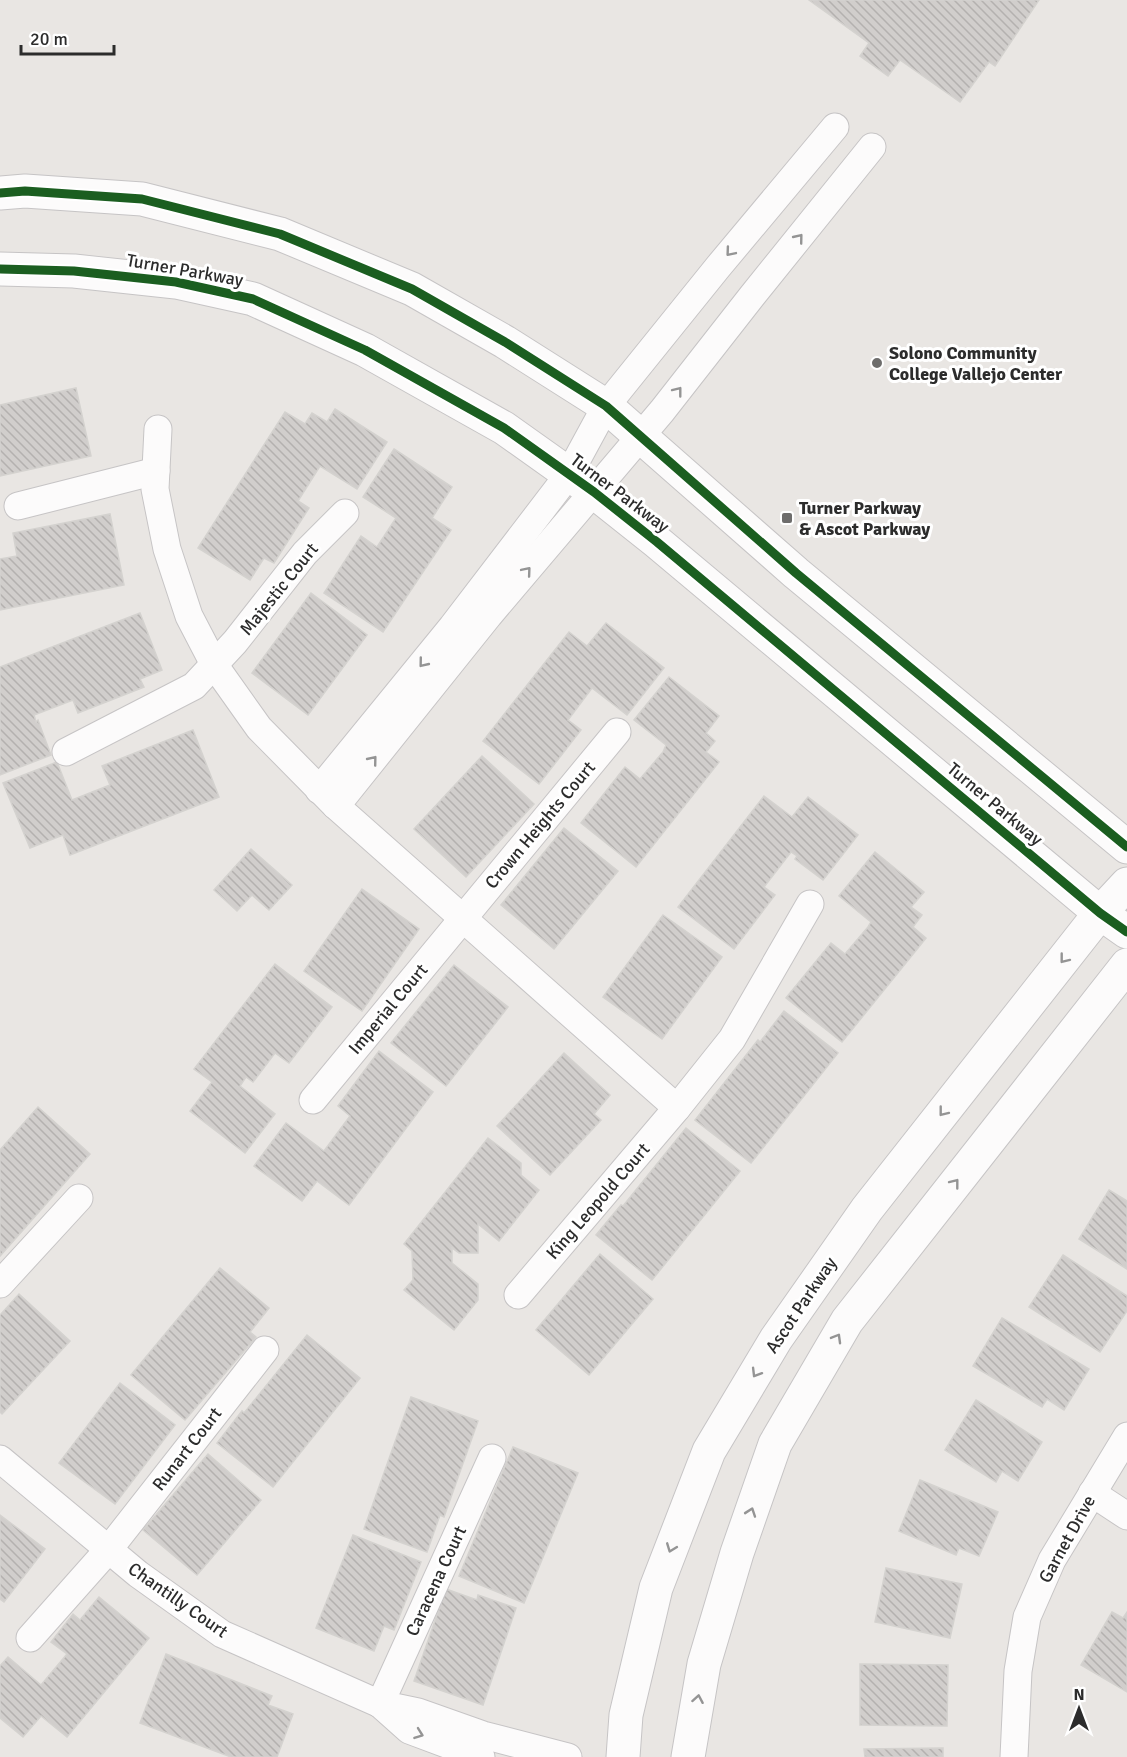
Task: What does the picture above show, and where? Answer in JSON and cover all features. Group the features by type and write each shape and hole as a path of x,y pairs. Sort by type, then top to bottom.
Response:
{"street":[{"path":"581,483 606,406 835,127"},
{"path":"327,798 581,483 641,437 872,147"},
{"path":"0,193 25,191 142,199 280,234 412,289 505,342 606,406 796,573 1127,847"},
{"name":"Turner Parkway","path":"0,269 74,271 164,281 253,299 365,350 504,428 581,483 657,542 1100,913 1127,932"},
{"path":"158,429 155,489 167,549 189,615 215,666 259,728 327,798 677,1108"},
{"path":"18,506 156,471"},
{"name":"Majestic Court","path":"66,752 194,686 236,642 305,553 345,513"},
{"name":"Crown Heights Court","path":"463,919 617,732"},
{"name":"Ascot Parkway","path":"623,1757 626,1715 656,1588 709,1451 776,1340 867,1209 1100,913 1127,884"},
{"name":"King Leopold Court","path":"518,1294 677,1108 732,1038 810,904"},
{"name":"Imperial Court","path":"314,1100 463,919"},
{"path":"688,1757 704,1664 737,1553 775,1444 847,1321 1127,965"},
{"path":"0,1284 79,1198"},
{"name":"Runart Court","path":"30,1638 109,1549 265,1350"},
{"name":"Garnet Drive","path":"1014,1757 1018,1671 1027,1617 1052,1560 1127,1436"},
{"name":"Caracena Court","path":"380,1704 492,1458"},
{"name":"Chantilly Court","path":"0,1459 138,1574 222,1634 380,1704 418,1712 487,1751 568,1757"},
{"path":"1092,1492 1127,1516"}],"building":[{"path":"809,0 1039,0 995,66 989,62 960,102 900,60 888,76 860,56 869,43"},
{"path":"76,388 91,456 0,476 0,405"},
{"path":"335,409 387,442 357,489 320,466 298,501 309,508 274,563 264,558 250,580 198,548 285,412 305,424 312,413 327,422"},
{"path":"394,449 452,487 432,518 451,530 383,632 324,593 361,536 377,547 396,518 363,497"},
{"path":"110,514 124,585 0,610 0,559 17,556 13,533"},
{"path":"311,593 367,635 308,715 252,673"},
{"path":"140,613 162,670 140,679 144,687 78,713 73,700 34,715 51,755 0,775 0,667"},
{"path":"606,623 664,668 627,715 592,688 568,720 581,730 539,784 483,741 569,632 587,646"},
{"path":"669,677 719,716 706,733 715,741 706,752 719,762 636,867 581,823 625,767 640,779 663,752 666,745 634,720"},
{"path":"193,730 219,797 70,855 63,835 30,848 3,783 57,762 72,800 110,785 102,766"},
{"path":"482,756 534,804 466,877 414,829"},
{"path":"764,796 792,817 808,797 858,835 823,880 795,859 797,856 791,852 764,887 775,895 734,949 678,907"},
{"path":"564,828 618,871 554,949 501,905"},
{"path":"251,849 292,885 269,910 252,895 237,911 214,890"},
{"path":"875,852 924,892 911,907 922,915 913,927 926,938 842,1042 786,998 831,943 845,954 868,927 871,922 839,896"},
{"path":"362,889 419,929 362,1011 304,971"},
{"path":"663,915 722,957 662,1039 603,997"},
{"path":"275,964 332,1007 289,1063 275,1053 253,1082 246,1077 240,1086 275,1114 245,1153 190,1111 212,1082 194,1069"},
{"path":"454,965 508,1007 446,1086 391,1043"},
{"path":"784,1011 838,1053 751,1163 695,1120"},
{"path":"379,1051 433,1092 349,1205 317,1181 302,1201 254,1166 286,1123 324,1151 350,1116 338,1106"},
{"path":"564,1053 610,1095 594,1114 601,1120 550,1175 497,1126"},
{"path":"38,1107 90,1154 0,1256 0,1150"},
{"path":"686,1128 740,1171 652,1280 596,1235 621,1205 623,1206"},
{"path":"488,1138 521,1163 521,1175 539,1190 499,1241 478,1224 478,1253 459,1253 452,1248 452,1263 478,1284 478,1300 454,1330 404,1290 413,1280 412,1251 404,1244"},
{"path":"1109,1190 1127,1201 1127,1269 1079,1239"},
{"path":"600,1254 653,1299 589,1375 536,1330"},
{"path":"1063,1255 1127,1296 1127,1311 1100,1352 1029,1307"},
{"path":"220,1268 269,1308 250,1332 256,1337 185,1420 131,1375"},
{"path":"19,1294 70,1341 2,1414 0,1412 0,1315"},
{"path":"1002,1318 1089,1369 1064,1410 1047,1399 1042,1407 973,1366"},
{"path":"307,1335 360,1378 273,1487 217,1443"},
{"path":"120,1383 175,1425 115,1504 59,1463"},
{"path":"411,1397 478,1421 444,1517 440,1515 427,1552 364,1529"},
{"path":"976,1400 1042,1442 1018,1481 1002,1471 996,1482 945,1450"},
{"path":"513,1447 578,1473 524,1603 459,1576"},
{"path":"208,1454 261,1500 197,1575 143,1530"},
{"path":"920,1480 998,1512 979,1556 959,1548 956,1555 899,1531"},
{"path":"0,1515 45,1549 4,1602 0,1599"},
{"path":"353,1535 421,1562 394,1630 384,1626 374,1651 316,1628"},
{"path":"886,1568 962,1584 950,1638 875,1622"},
{"path":"446,1589 477,1600 478,1595 516,1608 483,1705 414,1681"},
{"path":"99,1597 149,1638 67,1737 41,1716 23,1737 0,1718 0,1666 8,1657 41,1685 67,1654 51,1642 73,1614 80,1620"},
{"path":"1112,1612 1123,1618 1127,1612 1127,1692 1081,1665"},
{"path":"166,1654 272,1696 268,1705 293,1714 277,1757 231,1757 140,1723"},
{"path":"860,1664 948,1665 947,1726 860,1725"},
{"path":"943,1748 943,1757 865,1757 864,1749"}],"cycle path":[{"path":"0,193 25,191 142,199 280,234 412,289 505,342 606,406 796,573 1127,847"},
{"path":"0,269 74,271 176,282 253,299 365,350 504,428 594,492 657,542 1100,913 1127,932"}],"place":[{"name":"Solono Community College Vallejo Center","path":"877,363"},
{"name":"Turner Parkway & Ascot Parkway","path":"787,518"}]}
